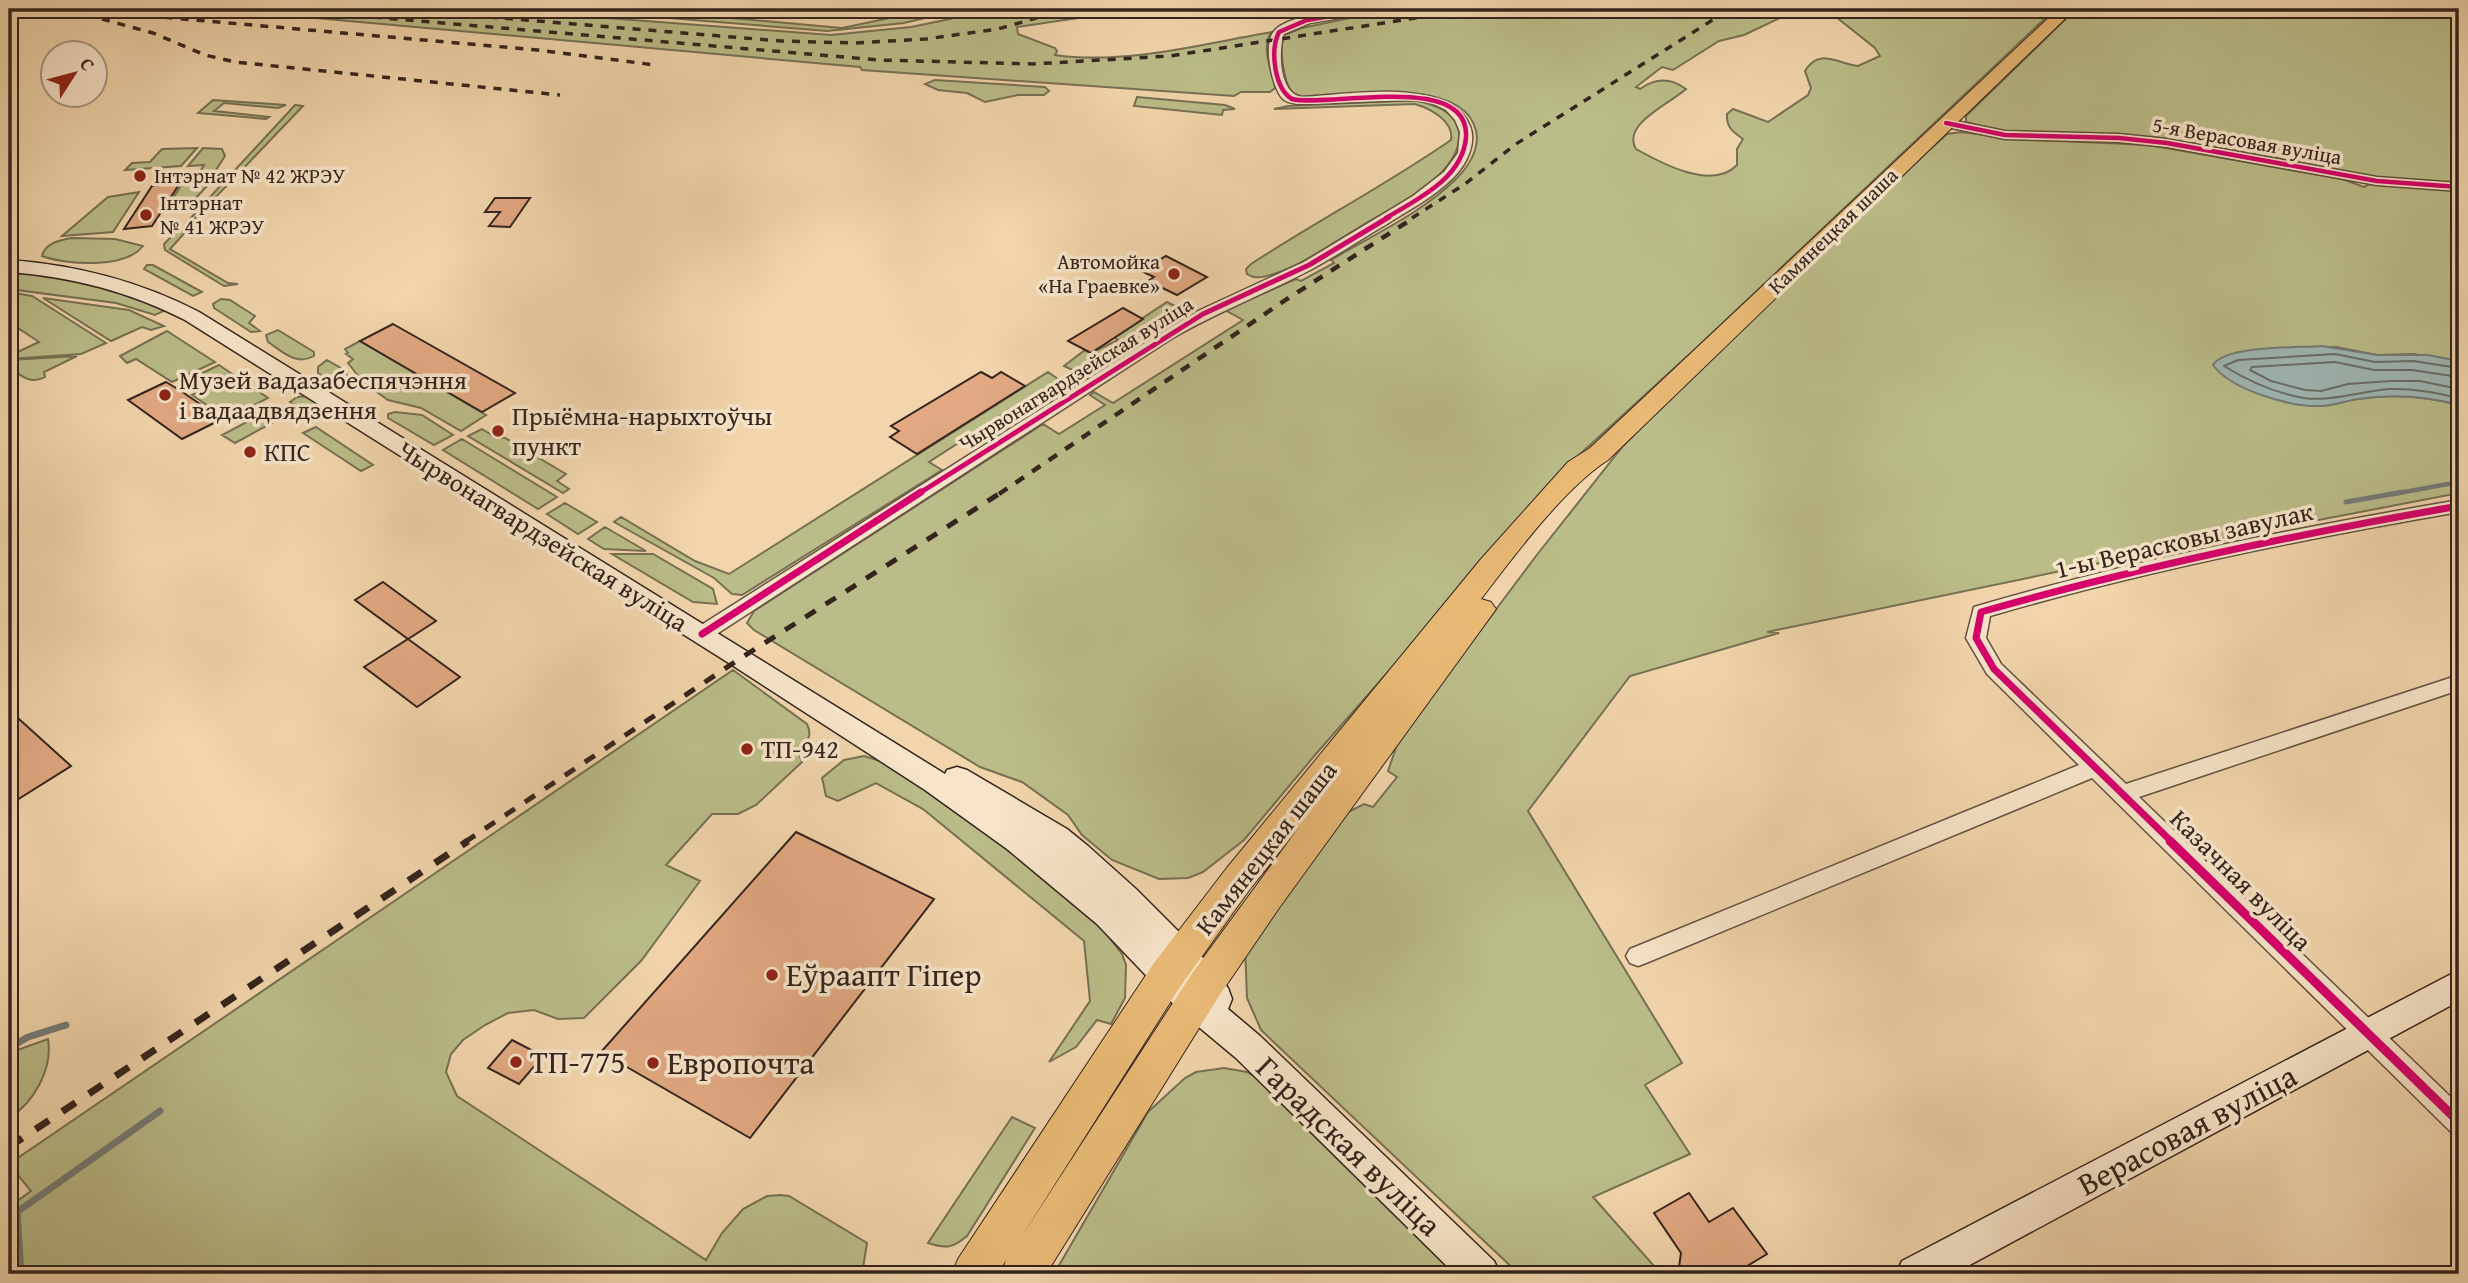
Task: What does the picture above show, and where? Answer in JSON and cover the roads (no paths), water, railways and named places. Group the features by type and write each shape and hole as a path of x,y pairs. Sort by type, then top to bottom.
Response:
{"main road":[{"name":"Камянецкая шаша","path":"973,1274 1187,979 1275,886 1506,575 1589,474 1599,454 2067,9"},
{"name":"Чырвонагвардзейская вуліца","path":"9,260 103,271 142,282 173,296 707,630"},
{"name":"Чырвонагвардзейская вуліца","path":"9,266 96,277 134,288 175,307 1056,838 1125,898 1187,979"},
{"name":"Камянецкая шаша","path":"1022,1274 1187,979"},
{"name":"Гарадская вуліца","path":"1187,979 1248,1047 1472,1271"},
{"name":"Верасовая вуліца","path":"1915,1274 2459,985"}],"street":[{"name":"Чырвонагвардзейская вуліца","path":"707,630 1166,336 1203,314 1309,265 1418,199 1450,175 1464,153 1466,132 1456,113 1442,103 1413,96 1299,101 1290,98 1283,91 1273,52 1274,40 1279,32 1316,18 1372,9"},
{"name":"5-я Верасовая вуліца","path":"1946,123 2005,135 2119,138 2167,143 2377,181 2459,187"},
{"name":"1-ы Верасковы завулак","path":"1994,669 1976,638 1981,612 2043,593 2312,531 2459,506"},
{"name":"Казачная вуліца","path":"1994,669 2459,1122"},
{"path":"2124,793 2459,681"},
{"path":"1638,956 2097,767"}],"water":[{"path":"2322,346 2377,355 2428,355 2459,361 2459,405 2396,396 2371,397 2326,406 2294,404 2247,389 2233,382 2213,365 2232,354 2247,351"}],"waterway":[{"path":"2393,494 2459,482"},
{"path":"2346,502 2403,492"},
{"path":"9,1048 28,1037 66,1025"},
{"path":"21,1274 17,1212 160,1111"}],"railway":[{"path":"69,9 538,50 655,65"},
{"path":"278,9 879,60 1033,64 1170,56 1474,9"},
{"path":"489,17 781,41 854,43 926,39 998,29 1068,9"},
{"path":"1412,218 1465,184 1516,144 1730,9"},
{"path":"102,19 153,33 205,55 235,62 560,95"},
{"path":"1001,492 1287,299 1415,217"},
{"path":"465,842 741,658 1001,492"},
{"path":"9,1147 468,841"}],"place":[{"name":"Інтэрнат № 42 ЖРЭУ","path":"140,176"},
{"name":"Інтэрнат № 41 ЖРЭУ","path":"146,215"},
{"name":"Автомойка «На Граевке»","path":"1174,274"},
{"name":"Музей вадазабеспячэння і вадаадвядзення","path":"165,395"},
{"name":"Прыёмна-нарыхтоўчы пункт","path":"498,431"},
{"name":"КПС","path":"250,452"},
{"name":"ТП-942","path":"747,749"},
{"name":"Еўраапт Гіпер","path":"772,975"},
{"name":"ТП-775","path":"516,1062"},
{"name":"Европочта","path":"653,1063"}]}
